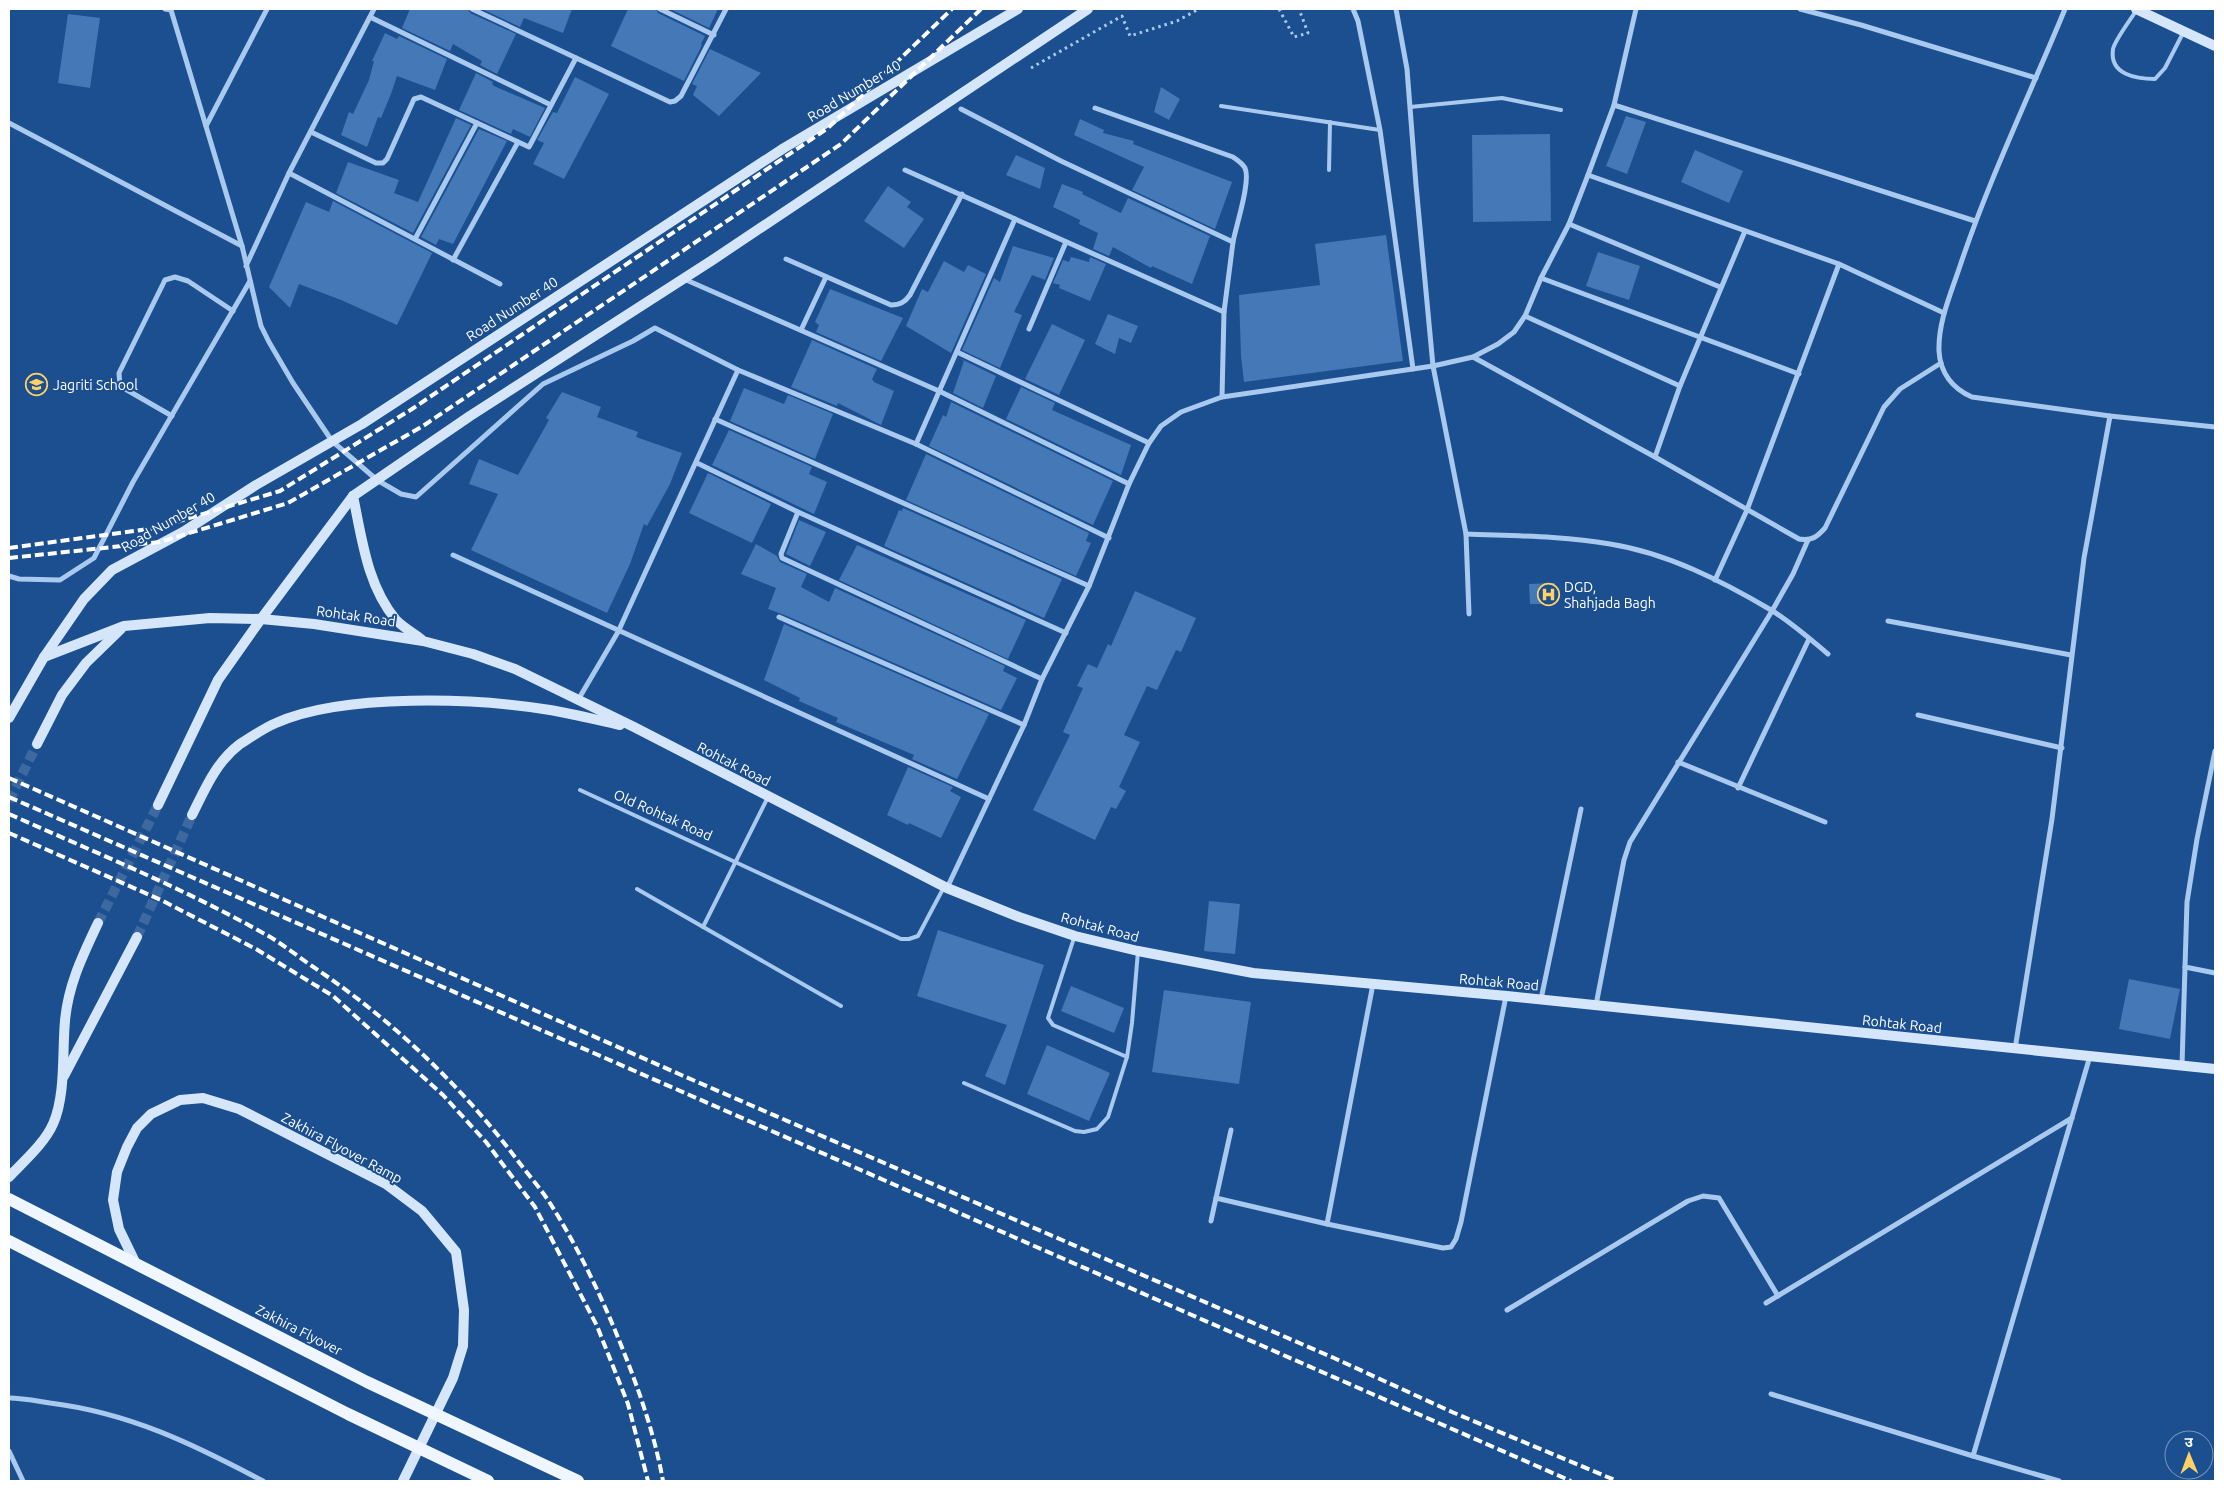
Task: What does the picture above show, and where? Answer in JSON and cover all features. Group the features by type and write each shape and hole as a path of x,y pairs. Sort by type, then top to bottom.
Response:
{"main road":[{"name":"Zakhira Flyover","path":"9,1199 367,1382 578,1481"},
{"path":"9,1241 348,1414 488,1481"}],"street":[{"path":"169,9 242,246 261,326 293,383 332,441 377,480 401,494 416,497 543,384 633,341 655,328 738,370 916,444 1109,538"},
{"path":"206,126 267,9"},
{"path":"246,267 290,173 374,9"},
{"path":"472,9 666,101 675,101 681,96 726,9"},
{"path":"660,9 714,35"},
{"name":"Road Number 40","path":"9,718 44,656 84,599 112,570 183,532 256,485 362,424 784,148 1018,9"},
{"path":"158,805 218,680 353,496 470,416 683,278 1088,9"},
{"path":"1354,9 1380,130 1413,369"},
{"path":"1396,9 1407,69 1433,366 1466,534 1469,614"},
{"path":"946,887 1024,725 1042,679 1090,586 1129,484 1149,443 1161,426 1180,412 1222,397 1433,366 1473,357 1498,344 1514,332 1525,316 1541,278 1568,224 1588,175 1614,105 1636,9"},
{"path":"1800,9 1861,25 2036,78"},
{"path":"2065,9 1975,221 1944,313 1940,344 1941,362 1945,374 1959,392 1972,397 2110,416 2215,427"},
{"path":"2136,9 2215,46"},
{"path":"370,17 552,105"},
{"path":"311,132 376,164 383,163 387,159 414,99 421,96 529,147 576,58"},
{"path":"1614,105 1975,221"},
{"path":"961,108 1061,161 1233,242"},
{"path":"1095,108 1233,157 1244,166 1246,174 1245,186 1233,242 1224,312 1222,397"},
{"path":"9,123 242,246"},
{"path":"414,239 478,123"},
{"path":"453,260 518,142"},
{"path":"905,170 1224,312"},
{"path":"290,173 500,284"},
{"path":"1588,175 1839,264 1944,313"},
{"path":"786,259 891,305 898,305 905,301 962,194"},
{"path":"916,444 1015,219"},
{"path":"1568,224 1720,287"},
{"path":"1655,456 1680,386 1745,231"},
{"path":"1029,329 1066,242"},
{"path":"1715,580 1747,510 1839,264"},
{"path":"172,416 120,386 119,372 154,299 165,280 175,277 188,281 233,310"},
{"path":"801,330 826,277"},
{"path":"683,278 939,391 1129,484"},
{"path":"1541,278 1798,374"},
{"path":"9,576 19,579 60,580 94,558 172,416 250,281"},
{"path":"1525,316 1680,386"},
{"path":"957,352 1149,443"},
{"path":"1473,357 1655,456 1799,539 1808,540 1818,537 1825,528 1876,419 1887,402 1908,383 1941,362"},
{"path":"578,700 618,632 738,370"},
{"path":"2014,1050 2062,748 2071,655 2084,558 2110,416"},
{"path":"715,419 1090,586"},
{"path":"697,463 798,512 1066,632"},
{"path":"353,496 368,562 379,596 397,621 423,641"},
{"path":"798,512 781,558 1042,679"},
{"path":"1466,534 1568,538 1612,544 1654,555 1715,580 1772,611 1828,654"},
{"path":"1596,1005 1624,860 1630,842 1772,611 1793,574 1808,540"},
{"path":"453,555 618,632 989,799"},
{"path":"779,617 1024,725"},
{"name":"Rohtak Road","path":"44,656 124,626 177,620 261,619 358,629 423,641 473,654 515,670 634,727 946,887 1019,917 1075,936 1138,952 1253,973 1541,999 2014,1050 2215,1069"},
{"path":"1888,621 2071,655"},
{"path":"37,744 62,695 86,663 124,626"},
{"path":"1738,788 1809,639"},
{"path":"192,815 214,771 240,744 276,723 329,708 434,701 495,704 550,710 634,727"},
{"path":"1918,714 2062,748"},
{"path":"2182,1066 2187,902 2197,839 2215,751"},
{"path":"1678,762 1825,822"},
{"path":"1541,999 1581,809"},
{"path":"9,1177 38,1147 53,1124 61,1080 65,1019 72,986 76,969 98,923"},
{"path":"61,1080 137,937"},
{"path":"2185,967 2215,973"},
{"path":"1327,1224 1373,984"},
{"path":"1216,1198 1327,1224 1443,1248 1451,1247 1456,1239 1461,1222 1506,996"},
{"path":"1973,1456 2090,1056"},
{"name":"Zakhira Flyover Ramp","path":"136,1264 119,1229 113,1200 118,1172 127,1147 138,1128 151,1114 180,1100 203,1098 239,1109 386,1184 422,1210 456,1252 464,1310 463,1346 453,1378 403,1481"},
{"path":"1766,1303 2073,1118"},
{"path":"1211,1221 1231,1130"},
{"path":"1507,1310 1688,1201 1703,1196 1719,1198 1778,1296"},
{"path":"1771,1394 2059,1481"},
{"path":"9,1398 72,1406 159,1430 200,1448 263,1481"},
{"path":"9,1451 23,1481"}],"lane":[{"path":"2136,9 2113,48 2115,62 2122,73 2140,79 2155,78 2165,68 2184,31"},
{"path":"1410,107 1502,98 1562,110"},
{"path":"1221,106 1380,130"},
{"path":"1329,170 1330,122"},
{"name":"Old Rohtak Road","path":"580,790 901,939 918,936 946,887"},
{"path":"703,927 768,797"},
{"path":"637,889 842,1006"},
{"path":"1075,936 1048,1018 1053,1025 1127,1057"},
{"path":"964,1083 1075,1131 1096,1129 1108,1117 1127,1057 1138,952"}],"path":[{"path":"1028,69 1122,16 1130,36 1177,21 1199,9"},
{"path":"1279,9 1294,37 1308,33 1299,9"}],"building":[{"path":"410,9 468,9 470,13 516,34 497,74 480,65 482,61 453,44 450,51 402,28"},
{"path":"482,9 572,9 563,33 524,18 520,27"},
{"path":"628,9 656,9 658,13 705,36 684,81 611,46"},
{"path":"670,9 718,9 709,28"},
{"path":"68,14 100,18 90,88 58,83"},
{"path":"385,33 397,39 399,36 447,59 435,90 397,76 381,118 378,117 367,147 341,135 349,112 353,114 369,80 374,61 372,61"},
{"path":"710,49 761,73 719,116 693,95 697,86 692,84"},
{"path":"476,73 493,82 494,86 545,108 530,137 513,129 511,134 459,110"},
{"path":"575,77 609,94 564,179 533,164 544,143 537,140 553,112 557,113"},
{"path":"1161,87 1180,99 1169,120 1154,112"},
{"path":"1626,116 1646,122 1627,174 1606,166"},
{"path":"456,118 471,125 413,233 336,193 348,162 399,180 394,193 418,202"},
{"path":"1080,119 1104,130 1103,133 1134,141 1133,144 1232,182 1215,229 1132,190 1144,167 1074,135"},
{"path":"479,129 507,141 453,244 439,239 436,245 421,237"},
{"path":"1550,134 1551,221 1473,222 1472,135"},
{"path":"1695,150 1743,171 1729,203 1681,182"},
{"path":"1016,155 1045,168 1040,189 1006,175"},
{"path":"1062,184 1083,192 1082,194 1121,213 1128,198 1210,236 1192,284 1152,266 1151,268 1113,247 1109,256 1093,249 1098,233 1079,224 1080,220 1053,207"},
{"path":"888,186 911,202 907,207 924,219 904,248 864,221"},
{"path":"333,201 432,253 397,325 299,284 290,308 269,287 306,202 329,212"},
{"path":"1386,235 1403,361 1244,382 1241,356 1239,295 1320,285 1315,244"},
{"path":"1013,246 1054,258 1045,280 1032,275 1014,312 1022,315 1000,368 962,350 994,278 1000,282"},
{"path":"1598,252 1640,266 1629,300 1586,286"},
{"path":"1071,257 1089,262 1090,257 1106,264 1090,301 1059,288 1060,285 1053,283 1063,260 1069,262"},
{"path":"944,261 964,272 968,265 986,274 951,353 906,326 922,289 928,292"},
{"path":"830,289 903,318 881,361 816,332 819,325 815,322"},
{"path":"1108,314 1138,326 1131,343 1119,338 1115,354 1095,344"},
{"path":"1052,324 1085,340 1059,395 1025,379"},
{"path":"812,340 877,369 872,379 874,382 894,391 881,425 838,403 837,406 791,387"},
{"path":"959,358 996,376 983,408 953,393 964,361"},
{"path":"1021,387 1055,403 1052,410 1131,445 1121,475 1006,419"},
{"path":"744,388 784,404 788,395 833,414 815,459 730,421"},
{"path":"562,392 601,407 597,417 638,432 636,437 682,453 670,484 647,526 644,524 630,564 607,613 471,550 498,494 469,484 479,459 518,475 549,420 546,418"},
{"path":"951,402 1113,481 1093,525 929,446 943,415 946,417"},
{"path":"729,430 812,467 809,474 827,482 814,514 712,465"},
{"path":"926,454 1089,533 1086,541 1091,543 1076,576 906,500"},
{"path":"708,473 771,504 752,543 689,513"},
{"path":"903,508 1062,579 1044,618 884,546 899,510 902,511"},
{"path":"799,520 826,532 810,566 786,554"},
{"path":"756,544 777,556 780,562 807,574 801,587 829,602 835,588 1005,666 1003,671 1017,678 1001,710 768,609 776,588 741,574"},
{"path":"857,545 1026,620 1008,659 839,580"},
{"path":"1555,583 1556,599 1547,600 1547,604 1530,604 1529,584"},
{"path":"1135,591 1196,618 1181,652 1176,650 1157,690 1147,686 1124,735 1140,742 1119,787 1126,791 1116,809 1111,807 1095,840 1033,810 1070,735 1063,732 1083,688 1077,686 1088,664 1097,668 1108,644 1111,646"},
{"path":"784,624 989,714 957,779 912,759 914,755 836,722 838,718 799,701 800,698 764,680"},
{"path":"908,767 953,787 950,791 961,797 941,838 887,815"},
{"path":"1209,901 1240,904 1235,954 1204,951"},
{"path":"938,930 1044,965 1005,1085 985,1076 1007,1025 917,996"},
{"path":"2129,979 2180,989 2170,1039 2119,1029"},
{"path":"1071,986 1124,1008 1114,1033 1061,1011"},
{"path":"1164,990 1251,1002 1239,1084 1152,1072"},
{"path":"1047,1045 1110,1073 1089,1121 1027,1094"}],"tunnel":[{"path":"9,801 37,744"},
{"path":"98,923 158,805"},
{"path":"137,937 192,815"}],"railway":[{"path":"9,548 156,528 280,491 412,409 828,128 952,9"},
{"path":"9,558 160,542 288,503 423,426 841,144 981,9"},
{"path":"9,778 679,1074 1334,1358 1452,1412 1617,1481"},
{"path":"9,797 1571,1481"},
{"path":"9,814 201,900 282,944 370,1008 449,1080 496,1133 537,1185 572,1240 613,1325 630,1368 649,1424 663,1481"},
{"path":"9,833 161,900 256,949 333,996 443,1095 486,1142 535,1207 597,1326 628,1404 648,1481"}],"place":[{"name":"Jagriti School","path":"37,385"},
{"name":"DGD, Shahjada Bagh","path":"1548,595"}]}
